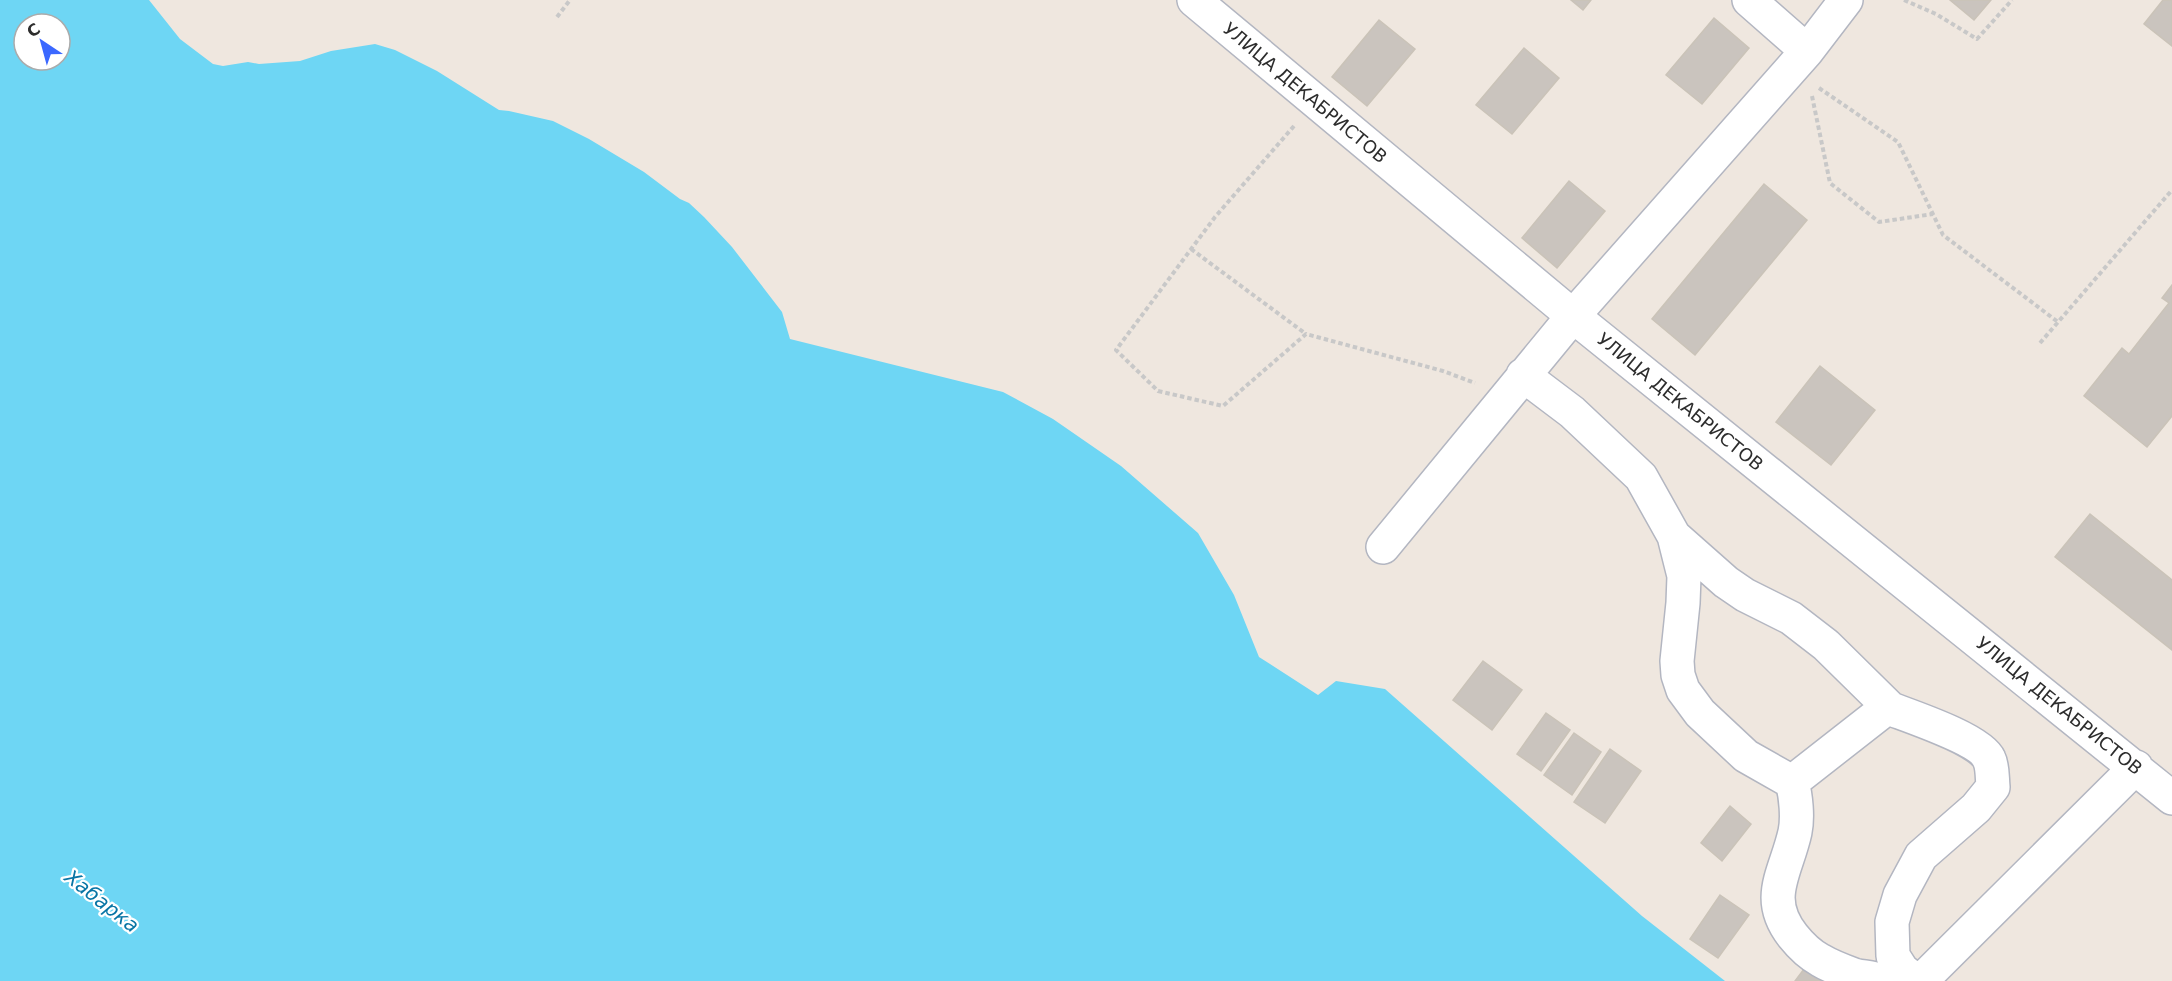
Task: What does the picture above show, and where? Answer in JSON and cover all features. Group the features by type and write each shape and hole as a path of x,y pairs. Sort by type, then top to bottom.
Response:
{"street":[{"name":"УЛИЦА ДЕКАБРИСТОВ","path":"1194,0 1573,316 2172,798"},
{"path":"1749,0 1802,67"},
{"path":"1383,547 1573,316 1802,67 1846,0"},
{"path":"1515,385 1572,412 1641,477 1674,536 1684,576 1677,661 1678,675 1683,690 1700,712 1746,756 1792,782 1796,830 1779,888 1777,903 1779,914 1786,928 1804,949 1820,960 1857,976 1871,976 1880,981"},
{"path":"1674,536 1726,582 1745,595 1791,618 1826,645 1890,709 1966,739 1982,748 1989,759 1994,787 1976,808 1921,856 1900,895 1892,922 1893,956 1902,970 1916,981"},
{"path":"1792,782 1884,710 1890,709"},
{"path":"1921,981 2136,767"}],"path":[{"path":"557,17 570,0"},
{"path":"1904,0 1936,14 1977,39 2012,0"},
{"path":"1802,67 1898,142 1943,235 2058,322"},
{"path":"1802,67 1830,183 1879,222 1933,214"},
{"path":"1306,334 1223,406 1158,391 1116,350 1215,217 1315,101"},
{"path":"2040,343 2172,190"},
{"path":"1191,249 1306,334 1443,371 1515,385"}],"water":[{"name":"Хабарка","path":"0,0 149,0 180,39 213,64 223,66 248,62 259,64 300,61 331,51 375,44 395,50 437,71 499,110 553,121 589,139 644,172 680,199 689,203 704,217 732,247 782,312 790,339 1003,392 1053,419 1121,466 1198,533 1234,595 1259,657 1318,695 1336,681 1385,689 1642,916 1725,981 0,981"}],"building":[{"path":"1571,0 1591,0 1583,10"},
{"path":"1950,0 1991,0 1974,20"},
{"path":"2163,0 2172,0 2172,46 2144,24"},
{"path":"1714,18 1749,48 1702,104 1666,75"},
{"path":"1379,20 1415,49 1367,106 1332,77"},
{"path":"1524,48 1559,78 1512,134 1476,105"},
{"path":"1569,181 1605,211 1557,268 1522,238"},
{"path":"1764,184 1807,220 1695,355 1652,319"},
{"path":"2172,285 2172,416 2147,447 2084,396 2122,348 2129,354 2169,303 2162,298"},
{"path":"1820,366 1875,410 1831,465 1776,422"},
{"path":"2090,514 2172,580 2172,650 2055,557"},
{"path":"1483,661 1522,690 1492,730 1453,700"},
{"path":"1546,713 1570,730 1541,771 1517,754"},
{"path":"1574,733 1601,752 1572,795 1544,775"},
{"path":"1610,749 1641,771 1605,823 1574,802"},
{"path":"1730,806 1751,824 1722,861 1701,843"},
{"path":"1720,895 1749,915 1718,958 1690,939"},
{"path":"1810,961 1836,981 1795,981"}]}
